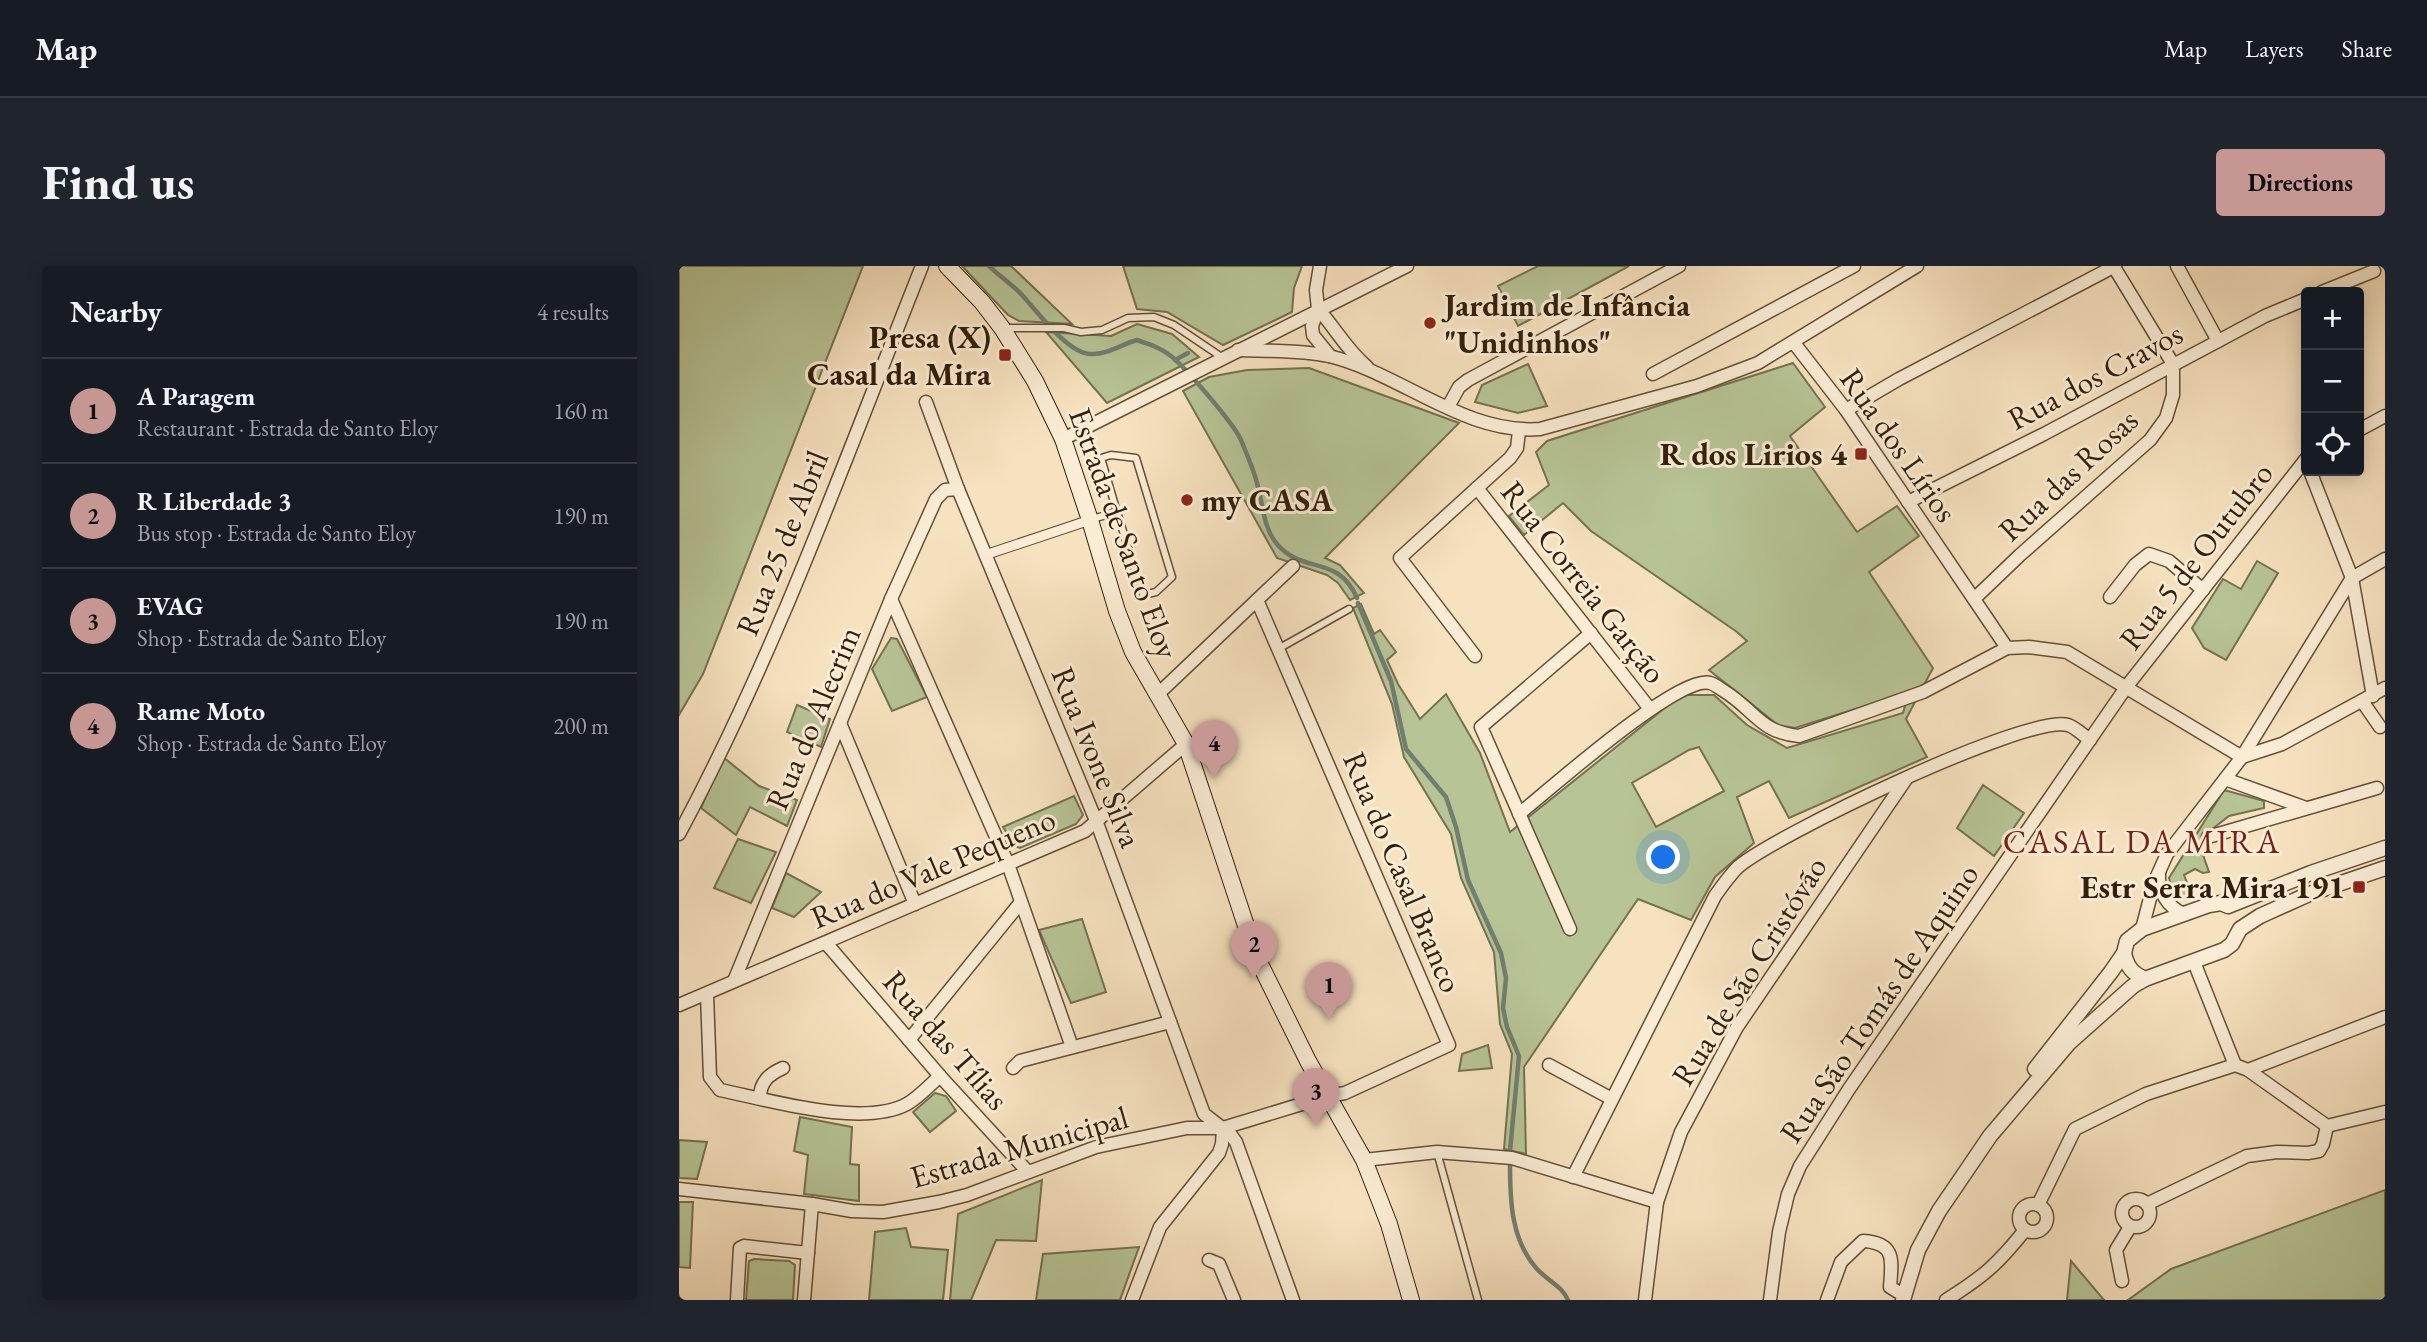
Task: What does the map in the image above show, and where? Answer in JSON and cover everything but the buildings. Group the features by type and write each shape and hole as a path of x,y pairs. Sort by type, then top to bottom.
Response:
{"main road":[{"name":"Estrada de Santo Eloy","path":"947,266 982,302 1002,328 1035,381 1063,439 1117,611 1133,652 1186,744 1256,956 1274,997 1364,1160 1389,1224 1411,1300"}],"street":[{"name":"Rua 25 de Abril","path":"679,834 708,779 775,635 922,266"},
{"path":"1320,266 1316,290 1318,309 1312,326 1313,335 1330,356"},
{"path":"1063,439 1407,266"},
{"path":"1448,407 1459,387 1468,380 1679,266"},
{"path":"1653,374 1854,266"},
{"path":"1238,350 1330,356 1373,372 1489,425 1519,431 1540,429 1697,386 1758,363 1917,266"},
{"path":"1846,410 1899,379 2115,266 2173,364"},
{"path":"2178,266 2218,341"},
{"path":"2334,287 2374,271"},
{"name":"Rua dos Cravos","path":"1908,502 2044,434 2265,316 2301,301"},
{"path":"1318,309 1335,328 1351,353 1373,372"},
{"name":"Rua dos Lírios","path":"1794,343 1846,410 2007,648"},
{"name":"Rua das Rosas","path":"1974,599 2150,440 2166,418 2173,395 2173,364"},
{"name":"Rua Ivone Silva","path":"926,402 958,489 1097,822 1205,1114 1236,1142 1293,1300"},
{"path":"2364,427 2385,416"},
{"path":"1475,656 1400,558 1514,454 1519,431"},
{"name":"Rua 5 de Outubro","path":"2127,686 2301,466"},
{"path":"2312,476 2352,578 2368,699 2380,727"},
{"name":"Rua Correia Garção","path":"1477,488 1650,709"},
{"name":"Rua do Alecrim","path":"734,981 891,599 936,499 945,490 958,489"},
{"path":"985,555 1090,520"},
{"path":"2110,597 2135,565 2149,554 2169,561 2203,590"},
{"path":"2141,929 2159,867 2242,757 2352,578 2385,559"},
{"path":"1157,695 1293,566"},
{"path":"891,599 1008,864 1072,1047"},
{"name":"Rua do Casal Branco","path":"1258,600 1449,1045 1345,1093 1328,1096"},
{"path":"1570,929 1481,727 1591,633"},
{"path":"1519,814 1650,709 1693,684 1709,682 1738,700 1764,725 1780,734 1799,736 1923,692 2007,648 2029,647 2067,652 2242,757 2282,744 2385,688"},
{"name":"Rua São Tomás de Aquino","path":"1770,1300 1780,1222 1800,1166 1849,1089 2127,686"},
{"path":"840,723 915,904"},
{"path":"1573,1177 1715,895 1738,867 1784,838 1965,751 2036,727 2068,725 2090,740"},
{"name":"Rua do Vale Pequeno","path":"679,1005 1085,831 1186,744"},
{"name":"Rua de São Cristóvão","path":"1657,1202 1681,1132 1737,1027 1906,778"},
{"path":"2225,779 2306,808"},
{"path":"2209,838 2381,785"},
{"path":"2145,979 2135,975 2126,965 2124,953 2127,941 2141,929 2209,905 2228,905 2385,848"},
{"path":"2159,867 2159,880 2165,898 2174,909 2184,914"},
{"path":"1997,1128 2069,1043 2115,1000 2145,979 2224,950 2232,944 2240,929 2260,916 2309,894 2385,868"},
{"path":"909,1040 1021,902"},
{"path":"2228,905 2236,914 2240,929"},
{"name":"Rua das Tílias","path":"826,943 940,1076 1028,1172"},
{"path":"1827,1300 1841,1262 1863,1241 1878,1242 1888,1248 1892,1261 1890,1287 1903,1298 1918,1250 1939,1211 2059,1036 2124,953"},
{"path":"2194,962 2235,1065"},
{"path":"706,994 710,1077 720,1090 847,1115 892,1110 908,1103 940,1076"},
{"path":"2248,1070 2385,1017"},
{"path":"1013,1068 1020,1061 1170,1022"},
{"path":"1549,1065 1612,1099"},
{"path":"2038,1205 2075,1129 2146,1094 2235,1065 2248,1070 2327,1126 2385,1112"},
{"path":"760,1098 760,1088 769,1075 783,1068"},
{"name":"Estrada Municipal","path":"679,1189 852,1211 883,1212 958,1197 1096,1147 1187,1128 1223,1128 1328,1096"},
{"path":"2147,1204 2247,1156 2319,1151 2327,1126"},
{"path":"1132,1300 1160,1227 1219,1153 1223,1128"},
{"path":"1364,1160 1437,1152 1511,1157 1657,1202 1645,1300"},
{"path":"2139,1199 2147,1204 2150,1214 2147,1222 2139,1227 2130,1227 2121,1216 2126,1203 2139,1199"},
{"path":"804,1300 811,1204"},
{"path":"2029,1205 2038,1205 2047,1216 2045,1225 2034,1232 2025,1230 2019,1223 2022,1210 2029,1205"},
{"path":"2122,1281 2116,1250 2130,1227"},
{"path":"1946,1300 1977,1281 2001,1260 2025,1230"},
{"path":"737,1300 740,1248 744,1246 808,1252"},
{"path":"1209,1259 1220,1264 1234,1300"}],"lane":[{"path":"1002,328 1064,328 1081,332 1102,330 1128,318 1154,317 1174,325 1223,358"},
{"path":"1111,455 1136,458 1172,577 1156,592 1143,595 1117,512 1101,458 1111,455"},
{"path":"1090,520 1117,512"},
{"path":"1278,649 1349,609"},
{"path":"1437,1152 1478,1300"}],"green space":[{"path":"679,266 863,266 703,674 679,715"},
{"path":"962,266 1011,266 1072,324 1019,321 1008,315"},
{"path":"1123,266 1302,266 1294,288 1292,312 1223,345 1167,312 1137,309"},
{"path":"1538,266 1629,266 1518,326 1498,286"},
{"path":"1137,324 1172,334 1199,357 1107,403 1046,332 1111,336"},
{"path":"1793,363 1825,407 1790,436 1857,532 1897,506 1919,536 1869,572 1933,668 1906,719 1927,757 1789,818 1769,781 1737,797 1754,843 1715,877 1691,920 1638,899 1524,1067 1526,1154 1504,1149 1512,1054 1500,1024 1494,952 1461,878 1451,834 1404,757 1392,704 1353,608 1361,604 1374,634 1380,630 1396,652 1387,660 1398,684 1420,719 1446,694 1480,753 1510,832 1681,695 1714,695 1747,725 1787,748 1903,713 1909,692 1795,728 1778,725 1709,670 1747,641 1737,632 1591,531 1563,503 1524,535 1509,516 1549,485 1536,452 1547,441","holes":["1699,747 1724,791 1656,827 1632,783"]},
{"path":"1528,364 1547,406 1518,413 1475,402 1482,385"},
{"path":"1309,368 1459,423 1325,558 1340,565 1364,593 1350,600 1338,583 1327,575 1277,558 1183,391 1209,377 1247,370"},
{"path":"2257,561 2278,573 2226,660 2204,648 2192,628 2223,579 2241,589"},
{"path":"891,638 897,639 927,697 892,711 872,669"},
{"path":"797,705 830,719 821,747 787,732"},
{"path":"723,757 759,786 797,800 787,826 750,807 736,835 701,808"},
{"path":"1983,785 2024,813 1994,856 1957,828"},
{"path":"2224,790 2264,801 2264,808 2229,816 2202,837 2202,852 2209,872 2203,873 2195,869 2184,875 2192,895 2183,899 2174,895 2169,878"},
{"path":"1074,796 1083,815 1076,824 1020,848 1015,846 1003,827"},
{"path":"738,839 776,852 751,903 714,888"},
{"path":"786,873 821,892 794,917 772,908"},
{"path":"1082,919 1106,992 1071,1003 1039,930"},
{"path":"1488,1045 1492,1068 1459,1071 1462,1054"},
{"path":"935,1093 946,1096 956,1111 930,1132 913,1112"},
{"path":"800,1117 852,1127 850,1164 859,1165 859,1201 804,1194 808,1155 794,1151"},
{"path":"679,1140 707,1142 697,1179 679,1178"},
{"path":"1042,1180 1036,1241 996,1240 971,1300 950,1300 958,1214"},
{"path":"2385,1190 2385,1300 2128,1300 2171,1269"},
{"path":"679,1202 693,1202 690,1268 679,1267"},
{"path":"906,1228 911,1247 948,1250 943,1300 869,1300 875,1232"},
{"path":"1139,1247 1120,1300 1036,1300 1043,1254"},
{"path":"749,1261 789,1261 795,1265 793,1300 746,1300"},
{"path":"2071,1261 2104,1300 2067,1300"}],"waterway":[{"path":"989,266 1018,291 1063,340 1082,352 1103,353 1137,340 1159,348 1171,356 1208,396 1240,438 1255,477 1272,538 1287,553 1298,559 1340,575 1357,598"},
{"path":"1175,360 1188,353"},
{"path":"1358,603 1391,681 1406,749 1446,797 1468,880 1501,953 1506,978 1503,1008 1507,1027 1519,1056 1510,1151"},
{"path":"1510,1164 1514,1220 1522,1246 1537,1269 1559,1287 1568,1300"}],"place":[{"name":"Jardim de Infância \"Unidinhos\"","path":"1430,323"},
{"name":"Presa (X) Casal da Mira","path":"1005,355"},
{"name":"R dos Lirios 4","path":"1861,454"},
{"name":"my CASA","path":"1187,500"},
{"name":"Rame Moto","path":"1214,778"},
{"name":"Estr Serra Mira 191","path":"2359,887"},
{"name":"R Liberdade 3","path":"1254,979"},
{"name":"A Paragem","path":"1329,1020"},
{"name":"EVAG","path":"1316,1126"}],"district":[{"name":"CASAL DA MIRA","path":"2142,841"}]}
